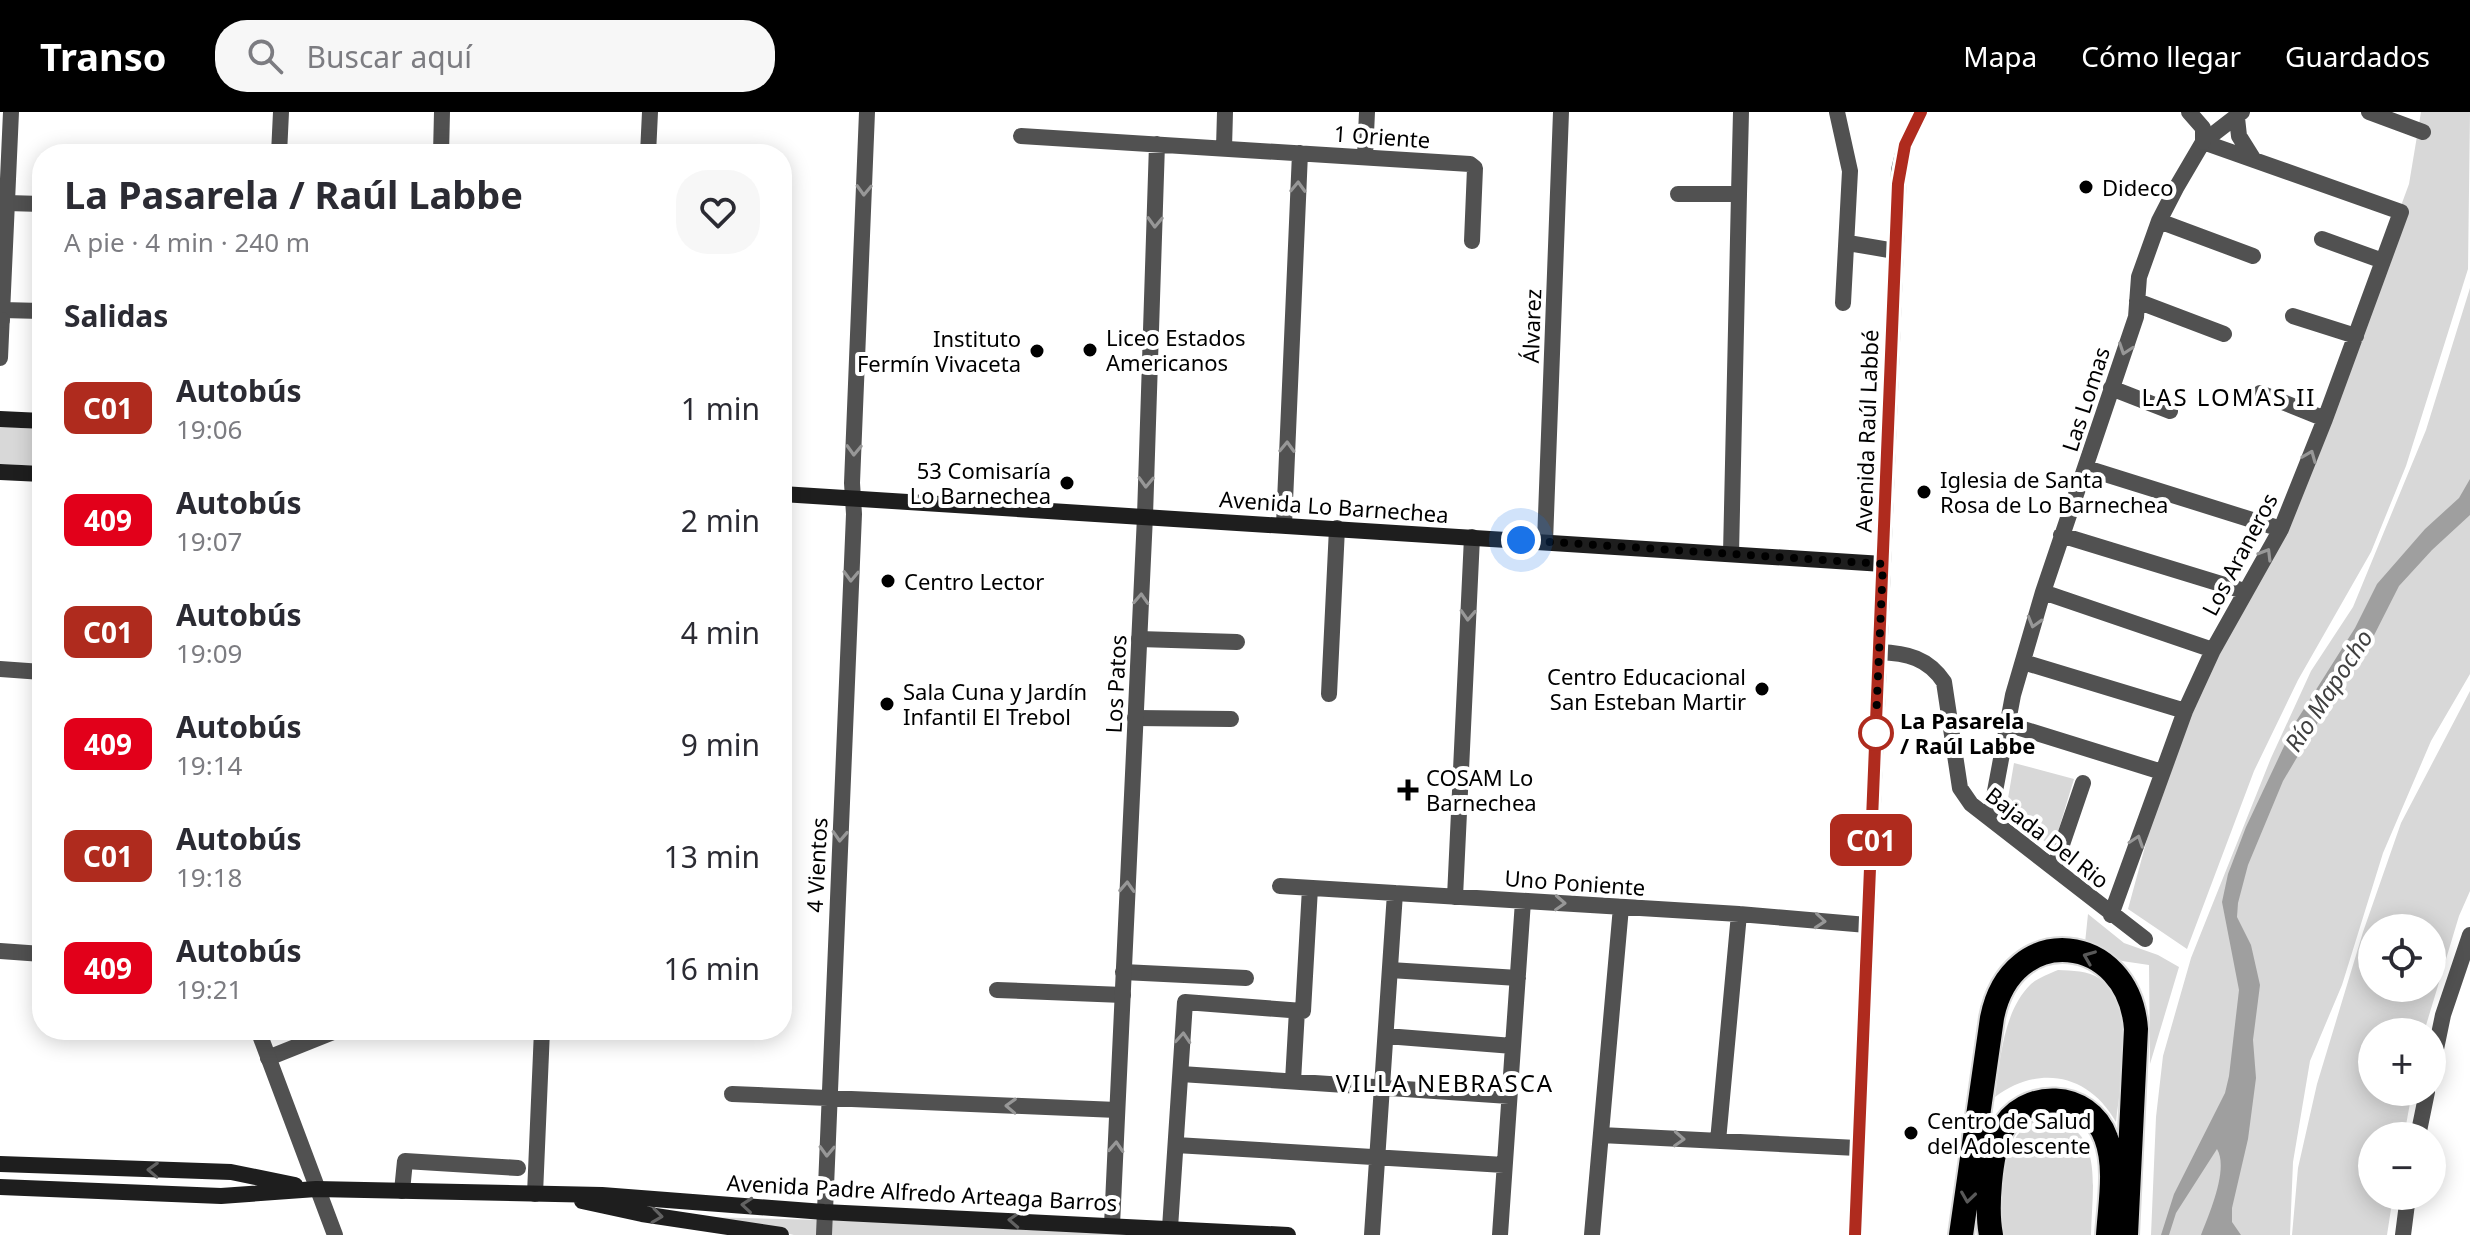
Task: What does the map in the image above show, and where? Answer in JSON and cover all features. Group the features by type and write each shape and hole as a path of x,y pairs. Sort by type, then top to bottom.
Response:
{"highway":[{"path":"1961,1235 1992,1018 1998,996 2009,975 2024,962 2040,953 2064,950 2103,962 2119,977 2133,1005 2136,1029 2126,1235"},
{"path":"1991,1235 1989,1208 1995,1153 2001,1132 2020,1109 2047,1099 2067,1102 2084,1110 2096,1120 2106,1137 2111,1158 2108,1235"}],"main road":[{"path":"0,419 32,421"},
{"path":"0,472 32,474"},
{"name":"Avenida Lo Barnechea","path":"792,495 1883,564"},
{"name":"Avenida Raúl Labbé","path":"1855,1235 1883,564"},
{"name":"Avenida Padre Alfredo Arteaga Barros","path":"0,1164 231,1172 316,1189"},
{"name":"Avenida Padre Alfredo Arteaga Barros","path":"0,1187 221,1196 316,1189 656,1198 824,1212 1288,1235"},
{"name":"Avenida Padre Alfredo Arteaga Barros","path":"553,1195 642,1214 781,1235"}],"street":[{"path":"0,358 11,112"},
{"path":"279,144 281,112"},
{"path":"441,144 442,112"},
{"path":"648,144 650,112"},
{"name":"4 Vientos","path":"824,1235 867,112"},
{"path":"1224,148 1225,112"},
{"path":"1365,156 1367,112"},
{"name":"Álvarez","path":"1545,542 1561,112"},
{"path":"1731,554 1741,112"},
{"path":"1837,112 1850,171 1843,303"},
{"name":"Avenida Raúl Labbé","path":"1883,564 1901,159 1921,112"},
{"path":"2190,112 2203,128 2203,142 2254,160"},
{"path":"2369,112 2423,132"},
{"path":"2240,115 2239,136 2254,160"},
{"name":"Las Lomas","path":"1990,818 2007,724 2023,662 2061,535 2136,317 2139,277 2159,221 2203,142 2240,115"},
{"name":"1 Oriente","path":"1021,136 1470,164 1475,168 1472,241"},
{"name":"Los Patos","path":"1112,1225 1145,516 1157,144"},
{"path":"1284,525 1300,153"},
{"name":"Los Araneros","path":"2111,915 2185,711 2244,591 2281,529 2401,212 2254,160"},
{"path":"1678,194 1739,194"},
{"path":"7,203 32,204"},
{"path":"2159,221 2253,256"},
{"path":"2322,239 2383,261"},
{"path":"1848,243 1895,251"},
{"path":"2137,301 2224,334"},
{"path":"1,317 32,312"},
{"path":"2293,316 2356,336"},
{"path":"2111,388 2170,411"},
{"path":"2260,393 2325,419"},
{"path":"2086,468 2281,529"},
{"path":"1329,694 1337,528"},
{"path":"2061,535 2244,591"},
{"path":"1455,897 1472,537"},
{"path":"2043,592 2213,650"},
{"path":"1139,639 1237,642"},
{"name":"Bajada Del Rio","path":"1879,652 1915,657 1937,671 1944,682 1960,788 1971,804 2145,939"},
{"path":"2023,662 2185,711"},
{"path":"0,669 32,671"},
{"path":"1135,718 1231,719"},
{"path":"2007,724 2162,772"},
{"path":"2054,868 2083,783"},
{"name":"Uno Poniente","path":"1280,886 1739,914 1867,925"},
{"path":"1293,1081 1310,888"},
{"path":"1372,1235 1395,893"},
{"path":"1500,1235 1523,901"},
{"path":"1592,1235 1621,907"},
{"path":"1718,1141 1739,914"},
{"path":"2442,1018 2463,977 2470,935"},
{"path":"0,951 32,953"},
{"path":"1390,970 1518,978"},
{"path":"1123,972 1246,978"},
{"path":"997,990 1123,995"},
{"path":"1170,1228 1185,1002 1300,1010"},
{"path":"1386,1036 1513,1046"},
{"path":"262,1040 335,1235"},
{"path":"268,1058 313,1040"},
{"path":"535,1194 542,1040"},
{"path":"1181,1074 1509,1096"},
{"path":"732,1094 1117,1110"},
{"path":"1601,1135 1857,1148"},
{"path":"1176,1145 1504,1165"},
{"path":"402,1191 405,1161 518,1168"},
{"path":"2403,1235 2406,1210"}],"shaded area":[{"path":"2421,112 2470,112 2468,269 2406,466 2371,552 2298,680 2254,771 2187,949 2128,909 2176,733 2293,499 2409,184"},
{"path":"2470,288 2470,674 2431,741 2383,853 2364,914 2358,914 2358,933 2342,985 2310,1061 2293,1162 2290,1235 2151,1235 2156,1117 2163,1056 2191,958 2271,758 2311,671 2353,607 2426,430"},
{"path":"0,426 32,429 32,466 0,464"},
{"path":"2470,691 2470,891 2446,959 2446,914 2369,914 2401,823"},
{"path":"2014,763 2074,779 2053,848 2006,810"},
{"path":"2088,914 2124,943 2158,955 2179,967 2150,1064 2149,965 2122,961 2103,949 2085,943"},
{"path":"2358,949 2358,1002 2433,1002 2428,1018 2358,1018 2358,1106 2409,1106 2407,1122 2358,1122 2358,1210 2391,1210 2387,1235 2292,1235 2298,1168 2317,1084"},
{"path":"2058,970 2090,974 2100,979 2112,992 2119,1008 2124,1046 2116,1122 2092,1093 2062,1079 2029,1080 1995,1097 2004,1038 2014,1009 2030,985"},
{"path":"2036,1118 2059,1121 2075,1130 2085,1142 2093,1176 2091,1235 1999,1235 2001,1186 2007,1155 2023,1128"},
{"path":"704,1217 904,1222 1139,1235 794,1235"}],"water":[{"name":"Río Mapocho","path":"2470,479 2470,515 2399,586 2361,661 2321,717 2283,781 2248,865 2237,917 2251,945 2260,985 2253,1040 2256,1078 2248,1139 2232,1208 2232,1222 2241,1235 2201,1235 2219,1179 2221,1168 2217,1149 2176,1213 2169,1235 2161,1235 2174,1194 2225,1093 2229,1076 2239,990 2222,902 2228,874 2246,827 2295,723 2355,628 2377,584 2425,529 2459,498"}],"bus line":[{"name":"C01","path":"1855,1235 1898,184 1905,145 1921,112"}],"place":[{"name":"Dideco","path":"2086,187"},
{"name":"Liceo Estados Americanos","path":"1090,350"},
{"name":"Instituto Fermín Vivaceta","path":"1037,351"},
{"name":"53 Comisaría Lo Barnechea","path":"1067,483"},
{"name":"Iglesia de Santa Rosa de Lo Barnechea","path":"1924,492"},
{"name":"Centro Lector","path":"888,581"},
{"name":"Centro Educacional San Esteban Martir","path":"1762,689"},
{"name":"Sala Cuna y Jardín Infantil El Trebol","path":"887,704"},
{"name":"La Pasarela / Raúl Labbe","path":"1876,733"},
{"name":"COSAM Lo Barnechea","path":"1408,790"},
{"name":"Centro de Salud del Adolescente","path":"1911,1133"}],"district":[{"name":"LAS LOMAS II","path":"2229,396"},
{"name":"VILLA NEBRASCA","path":"1445,1082"}],"route":[{"path":"1521,540 1883,564 1875,743 1876,733"}]}
